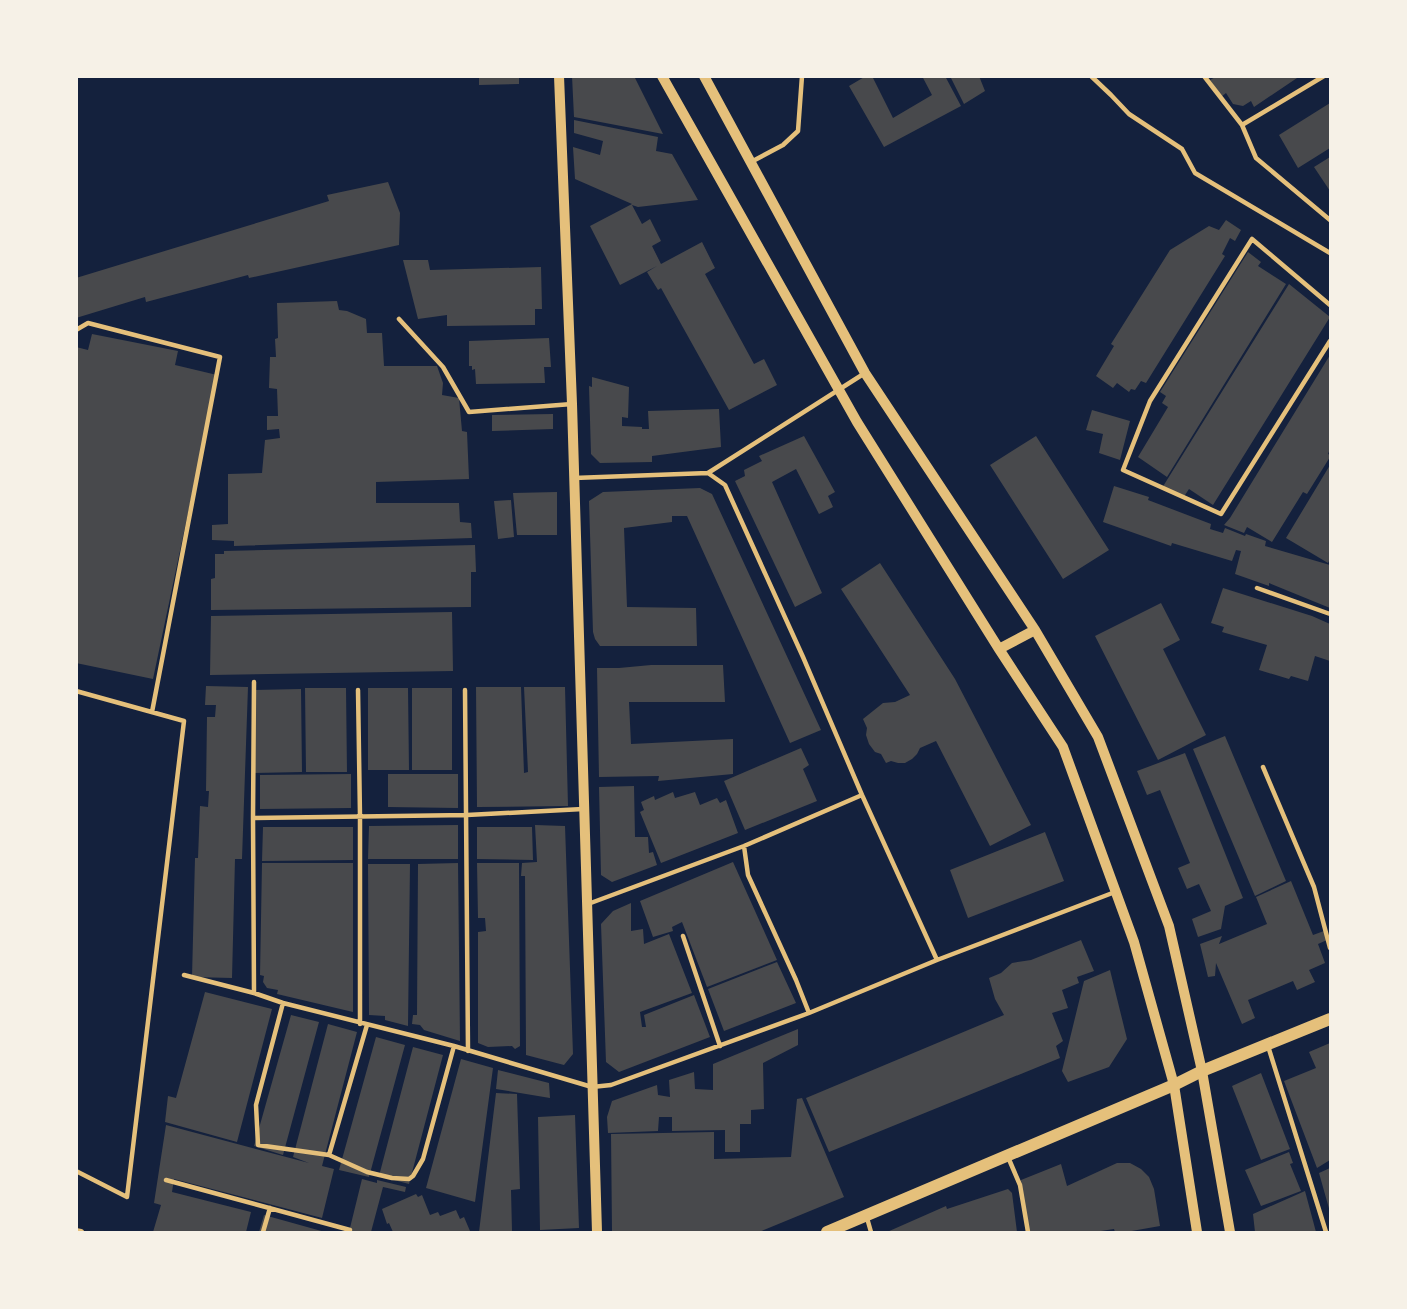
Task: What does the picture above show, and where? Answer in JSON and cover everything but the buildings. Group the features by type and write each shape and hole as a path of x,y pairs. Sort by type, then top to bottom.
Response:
{"main road":[{"path":"827,1233 1330,1018"}],"street":[{"path":"559,76 572,404 597,1233"},
{"path":"662,76 857,422 1063,747 1134,942 1174,1085 1197,1233"},
{"path":"704,76 865,373 1035,630 1098,737 1169,926 1202,1071 1230,1233"},
{"path":"999,649 1035,630"},
{"path":"76,1231 81,1233"}],"lane":[{"path":"751,162 783,145 798,131 802,76"},
{"path":"1091,76 1130,114 1182,149 1195,173 1330,253"},
{"path":"1204,76 1242,125 1256,158 1330,220"},
{"path":"1242,125 1324,76"},
{"path":"1330,305 1252,238 1150,401 1123,470 1221,514 1330,341"},
{"path":"399,319 443,367 469,412 572,404"},
{"path":"76,330 88,323 220,357 152,712"},
{"path":"574,478 708,473 865,373"},
{"path":"708,473 725,485 937,960"},
{"path":"1257,588 1330,614"},
{"path":"254,682 254,993"},
{"path":"358,690 360,1024"},
{"path":"465,690 468,1051"},
{"path":"76,691 184,721 127,1197 76,1171"},
{"path":"1263,767 1314,887 1330,948"},
{"path":"587,904 744,846 862,795"},
{"path":"253,818 466,815 584,808"},
{"path":"744,846 748,875 809,1013"},
{"path":"184,975 254,993 283,1004 454,1046 592,1086 611,1085 809,1013 937,960 1116,892"},
{"path":"683,936 720,1046"},
{"path":"283,1004 256,1105 258,1145 329,1155 375,1174 409,1179 413,1176 423,1158 454,1046"},
{"path":"329,1155 368,1025"},
{"path":"1268,1045 1326,1233"},
{"path":"1008,1156 1020,1185 1028,1233"},
{"path":"166,1179 350,1230"},
{"path":"263,1233 270,1208"},
{"path":"867,1216 871,1233"}]}
